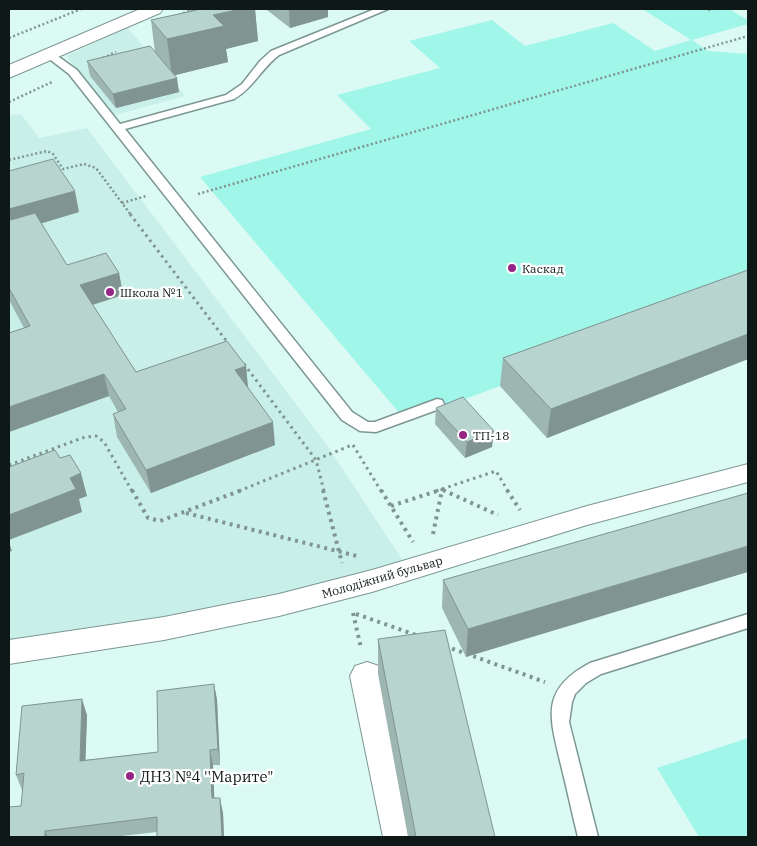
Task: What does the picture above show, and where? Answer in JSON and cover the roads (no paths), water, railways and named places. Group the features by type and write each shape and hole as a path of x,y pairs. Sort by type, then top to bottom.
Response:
{"street":[{"path":"9,72 154,9"},
{"name":"Молодіжний бульвар","path":"9,652 113,637 267,608 350,600 419,567 533,532 748,473"},
{"path":"367,676 402,837"}],"lane":[{"path":"117,128 230,96 245,89 272,55 383,9"},
{"path":"48,54 73,72 347,416 356,424 365,427 376,427 438,404"},
{"path":"588,837 560,722 561,705 566,689 579,677 596,668 748,621"}],"place":[{"name":"Каскад","path":"512,268"},
{"name":"Школа №1","path":"110,292"},
{"name":"ТП-18","path":"463,435"},
{"name":"ДНЗ №4 ''Марите\"","path":"130,776"}]}
